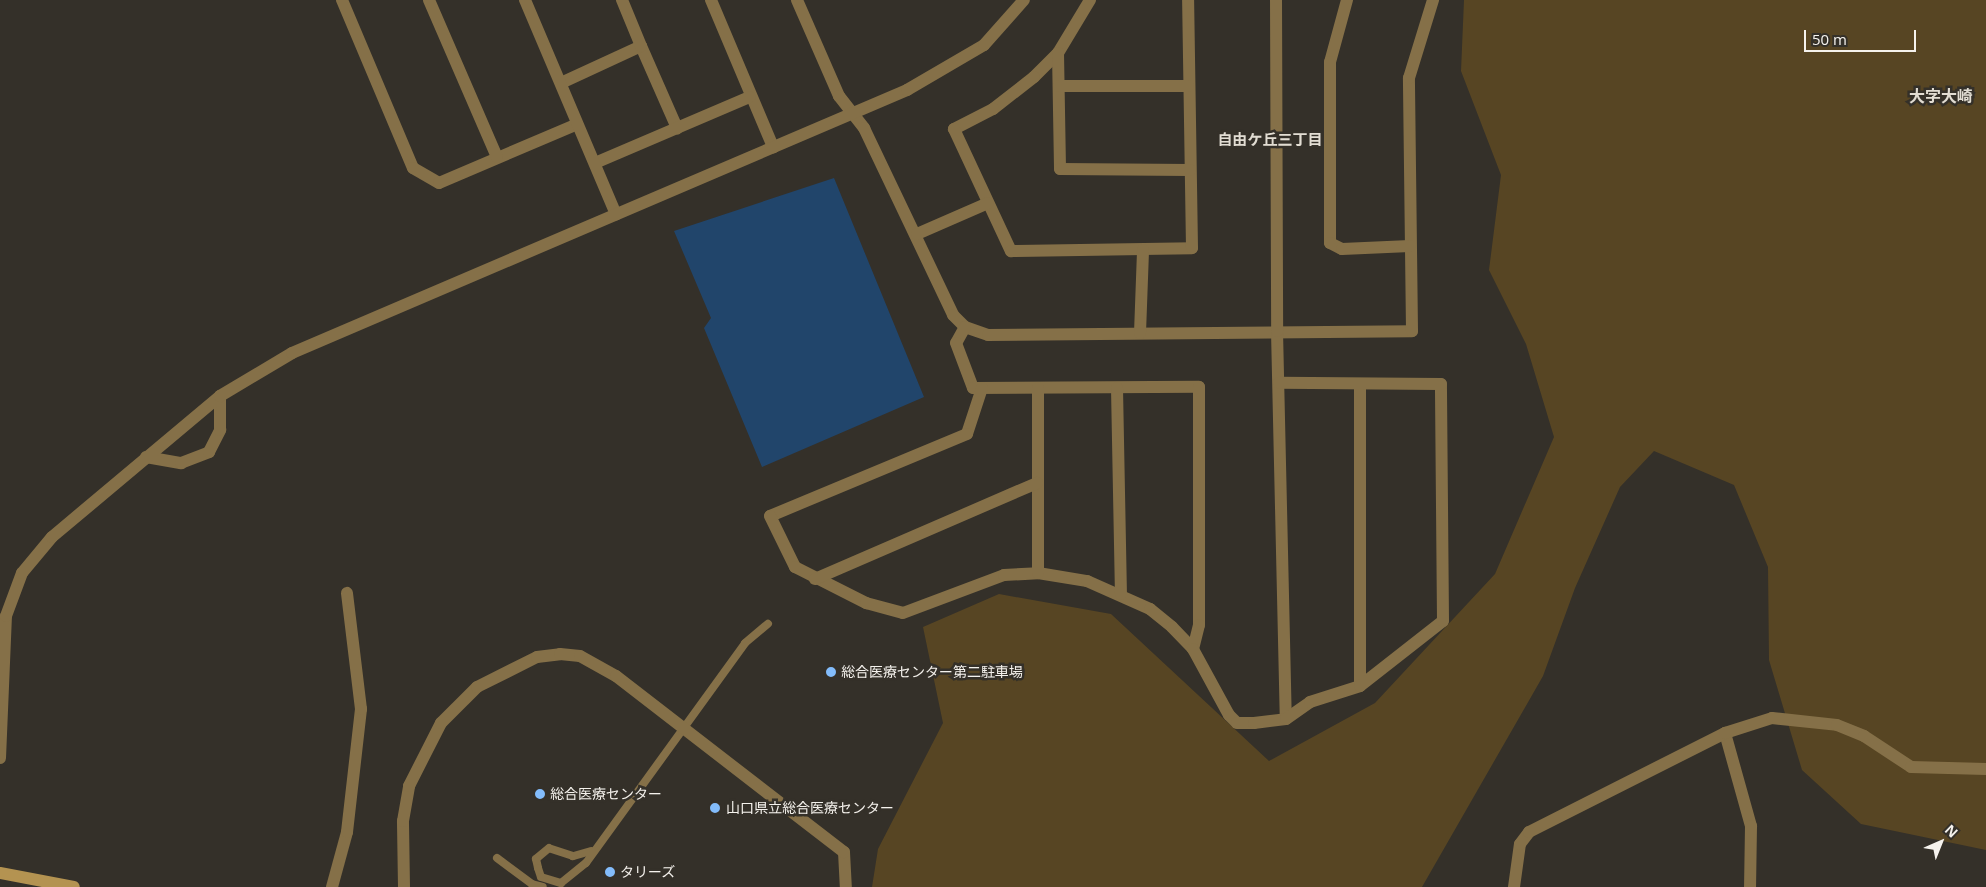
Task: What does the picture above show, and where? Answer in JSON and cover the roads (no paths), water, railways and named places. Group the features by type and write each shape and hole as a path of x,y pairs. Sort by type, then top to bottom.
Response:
{"main road":[{"path":"0,874 74,887"}],"street":[{"path":"342,0 413,168 439,184 497,157 578,124"},
{"path":"429,0 497,157"},
{"path":"525,0 616,214"},
{"path":"622,0 677,128"},
{"path":"711,0 750,97 773,147"},
{"path":"797,0 850,114 864,128 917,234 953,315 965,326 988,335 1412,331 1409,78 1433,0"},
{"path":"0,758 6,616 22,573 52,537 220,396 292,354 850,114 958,64 1005,25 1024,0"},
{"path":"1090,0 1058,53 993,109 954,129 1011,251 1192,248 1188,0"},
{"path":"1276,0 1278,331 1286,719"},
{"path":"1347,0 1330,62 1330,243 1342,249 1410,246"},
{"path":"560,83 641,46"},
{"path":"1058,53 1060,169 1190,170"},
{"path":"1059,86 1188,86"},
{"path":"595,163 750,97"},
{"path":"917,234 988,203"},
{"path":"1140,333 1143,250"},
{"path":"965,326 956,343 973,388 1199,387 1200,625 1193,650"},
{"path":"982,388 967,434 770,516 795,567 815,579 866,603 903,613 981,580 1038,574 1087,581 1121,594 1150,609 1193,650 1238,723 1286,719 1310,702 1360,686 1443,622 1441,384 1279,383"},
{"path":"1360,384 1360,686"},
{"path":"1038,388 1036,483 1038,574"},
{"path":"1117,388 1121,594"},
{"path":"146,457 181,463 209,452 220,430 220,396"},
{"path":"815,579 1036,483"},
{"path":"332,887 347,832 361,709 348,593"},
{"path":"404,887 403,821 416,768 441,723 477,687 537,657 580,656 616,676 844,852 846,887"},
{"path":"1514,887 1520,844 1529,832 1725,733 1791,716 1864,736 1911,767 1986,770"},
{"path":"1725,733 1751,826 1750,887"}],"lane":[{"path":"553,887 586,864 591,851 745,643 768,624"},
{"path":"561,883 541,877 536,859 542,852 549,848 573,856 591,851"},
{"path":"497,858 532,884 543,887"}],"water":[{"path":"834,178 924,397 762,467 704,328 711,318 674,231"}],"place":[{"name":"総合医療センター第二駐車場","path":"831,672"},
{"name":"総合医療センター","path":"540,794"},
{"name":"山口県立総合医療センター","path":"715,808"},
{"name":"タリーズ","path":"610,872"}],"district":[{"name":"大字大崎","path":"1941,96"},
{"name":"自由ケ丘三丁目","path":"1270,140"}]}
